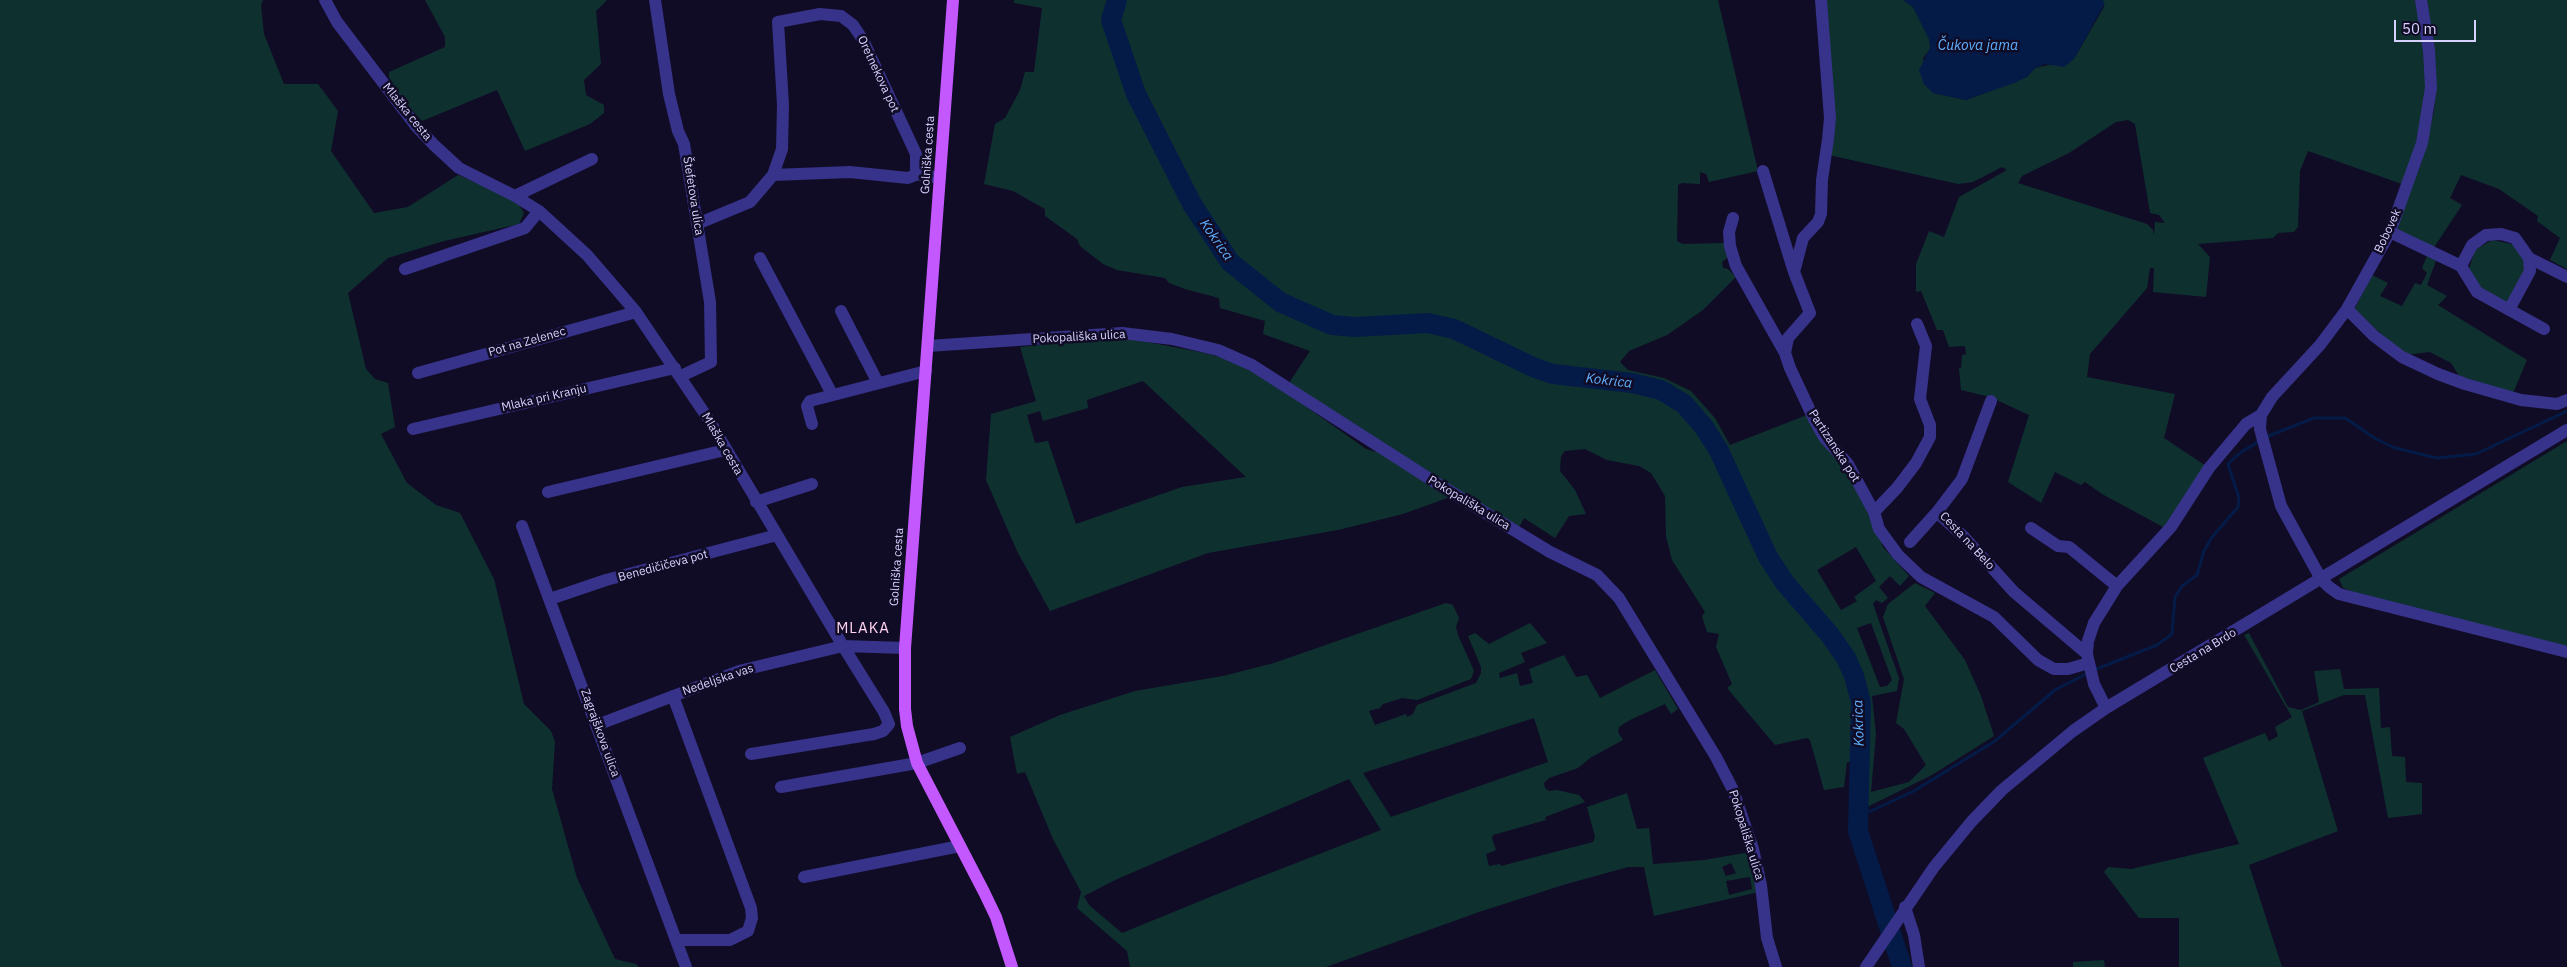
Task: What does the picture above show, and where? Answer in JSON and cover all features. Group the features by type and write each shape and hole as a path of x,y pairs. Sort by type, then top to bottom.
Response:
{"main road":[{"name":"Golniška cesta","path":"953,0 905,648 905,709 917,763 996,917 1012,967"}],"street":[{"name":"Mlaška cesta","path":"326,0 342,29 416,126 434,145 459,168 539,211 576,243 636,312 678,372 843,646"},
{"name":"Štefetova ulica","path":"655,0 669,94 678,131 684,144 710,302 711,362 678,372"},
{"path":"1794,272 1803,238 1818,222 1821,214 1822,180 1830,118 1820,0"},
{"name":"Bobovek","path":"2321,580 2281,506 2265,452 2260,429 2261,415 2272,397 2320,345 2347,309 2390,232 2422,143 2431,88 2429,50 2421,0"},
{"name":"Oretnekova pot","path":"698,224 750,202 773,175 782,149 783,105 778,22 820,14 841,16 853,26 863,40 916,154 916,170 918,174"},
{"path":"514,196 592,159"},
{"path":"1763,171 1794,272 1810,313 1788,338 1785,353"},
{"path":"773,175 850,172 908,178 918,174 940,178"},
{"path":"405,269 525,228 539,211"},
{"name":"Partizanska pot","path":"1733,218 1729,232 1730,246 1736,266 1785,353 1790,368 1824,437 1848,464 1874,512 1879,529 1898,555 1921,577 1994,617 2038,660 2054,669 2068,669 2088,658"},
{"path":"2390,232 2461,266 2477,292 2544,329"},
{"path":"2461,266 2472,245 2486,235 2501,234 2515,238 2529,258 2567,277"},
{"path":"760,258 832,394"},
{"path":"2509,310 2530,271 2529,258"},
{"path":"2347,309 2374,336 2402,357 2438,374 2521,400 2557,404 2567,400"},
{"path":"841,311 878,383"},
{"name":"Pot na Zelenec","path":"418,372 636,312"},
{"path":"1874,512 1898,488 1916,463 1930,437 1930,425 1920,399 1926,346 1916,324"},
{"name":"Pokopališka ulica","path":"928,346 1122,333 1172,339 1218,350 1252,365 1441,486 1550,552 1597,575 1619,598 1716,757 1733,790 1753,849 1762,885 1767,938 1776,967"},
{"path":"812,424 807,406 810,401 926,371"},
{"name":"Mlaka pri Kranju","path":"413,429 678,372"},
{"name":"Cesta na Belo","path":"1991,401 1962,480 1937,512 1964,537 2014,592 2088,658"},
{"path":"2106,708 2094,684 2088,658 2088,641 2094,623 2118,586 2171,527 2209,468 2246,424 2261,415"},
{"name":"Cesta na Brdo","path":"1866,967 1905,907 1950,847 2002,790 2073,731 2106,708 2567,430"},
{"path":"548,492 726,450"},
{"path":"756,502 812,484"},
{"path":"1910,542 1937,512"},
{"name":"Zagrajškova ulica","path":"522,526 686,967"},
{"path":"2031,528 2058,546 2070,547 2118,586"},
{"name":"Benedičičeva pot","path":"550,599 606,580 777,535"},
{"path":"2321,580 2339,594 2567,652"},
{"path":"843,646 905,648"},
{"path":"751,754 874,734 888,728 889,721 843,646"},
{"name":"Nedeljska vas","path":"597,725 738,671 843,646"},
{"path":"673,696 751,908 752,918 748,931 730,940 677,940"},
{"path":"781,786 917,763 960,748"},
{"path":"804,877 960,846"},
{"path":"1905,907 1914,935 1919,967"},
{"path":"1004,967 1012,967"}],"green space":[{"path":"0,0 263,0 261,5 264,34 284,84 318,84 338,111 331,151 374,213 408,207 458,175 516,200 524,213 519,224 444,241 388,258 348,293 366,369 375,379 388,383 395,427 381,434 407,483 436,505 460,513 494,579 524,704 551,731 555,742 552,789 577,878 615,959 636,964 639,967 0,967"},
{"path":"425,0 607,0 596,11 601,64 584,80 586,95 604,105 604,113 590,124 525,151 497,90 422,121 400,97 389,77 389,72 445,47 445,37"},
{"path":"1014,0 1718,0 1758,171 1709,182 1706,174 1700,172 1700,184 1682,183 1678,185 1677,241 1683,244 1724,243 1728,257 1722,262 1723,268 1728,269 1736,277 1703,310 1667,335 1629,351 1620,362 1628,370 1664,378 1691,391 1715,418 1730,445 1807,415 1843,464 1869,510 1883,547 1909,576 1900,586 1890,576 1879,587 1888,598 1882,603 1876,600 1873,604 1899,678 1897,691 1872,696 1876,734 1871,792 1909,782 1926,765 1904,729 1896,723 1904,679 1883,617 1888,604 1915,583 1935,593 1925,606 1965,660 1981,696 1994,736 1932,775 1863,809 1865,714 1855,667 1829,625 1784,574 1770,544 1757,523 1721,444 1708,424 1693,407 1668,390 1647,382 1580,375 1539,368 1513,355 1502,344 1495,346 1430,319 1355,325 1290,301 1272,293 1229,258 1194,202 1188,188 1184,187 1183,191 1188,208 1210,236 1222,258 1280,309 1300,320 1326,328 1350,332 1390,326 1453,330 1551,376 1634,387 1659,394 1678,404 1702,430 1719,460 1747,517 1763,559 1783,589 1823,633 1851,681 1857,729 1851,762 1847,762 1844,787 1824,790 1810,740 1807,738 1775,745 1727,688 1732,684 1716,647 1719,634 1707,632 1702,616 1705,612 1672,560 1666,536 1665,496 1651,473 1639,466 1607,460 1585,449 1565,451 1561,456 1560,471 1575,490 1586,514 1569,516 1555,538 1524,518 1518,529 1289,383 1310,351 1263,334 1265,321 1220,308 1219,298 1185,289 1169,283 1165,278 1117,270 1103,264 1080,246 1077,239 1045,216 1045,209 1013,191 984,184 995,124 1005,118 1020,90 1025,72 1034,72 1042,8 1014,3","holes":["1856,547 1876,581 1854,597 1857,601 1841,610 1817,570","1871,623 1892,680 1887,686 1880,687 1857,628"]},
{"path":"1824,0 1903,0 1913,7 1929,39 1931,48 1923,58 1933,93 1966,100 2027,77 2035,68 2074,59 2104,7 2102,0 2415,0 2422,33 2427,86 2415,148 2402,184 2308,151 2300,171 2298,227 2294,232 2278,233 2273,238 2198,244 2210,257 2206,297 2153,292 2154,268 2150,268 2147,288 2090,354 2087,377 2175,394 2164,438 2206,466 2165,528 2102,494 2085,482 2081,485 2055,472 2041,503 2008,482 2029,415 1990,397 1961,390 1959,368 1961,368 1962,355 1966,354 1965,346 1949,347 1943,330 1937,330 1921,291 1916,292 1916,264 1929,231 1944,237 1959,197 2007,170 2002,167 1973,182 1958,184 1829,155","holes":["2128,120 2135,124 2150,213 2159,215 2165,223 2155,222 2154,236 2153,230 2147,224 2018,183 2022,176 2069,153 2116,122"]},
{"path":"2425,0 2567,0 2567,269 2550,260 2560,238 2537,221 2538,216 2499,189 2461,175 2450,198 2462,205 2431,252 2396,234 2406,201 2421,164 2434,111 2436,87"},
{"path":"2492,240 2512,244 2524,260 2525,273 2508,304 2482,292 2469,269 2475,250"},
{"path":"2427,256 2436,261 2427,285 2447,296 2438,305 2527,360 2513,393 2461,379 2451,363 2430,352 2405,355 2354,310 2372,275 2388,283 2380,296 2402,306 2415,283 2421,285 2427,273 2422,268"},
{"path":"1109,338 1142,341 1223,358 1260,374 1366,449 1380,453 1450,497 1403,514 1338,530 1208,553 1050,611 1017,551 986,480 991,414 1036,401 1020,347","holes":["1143,381 1246,477 1182,487 1076,524 1048,441 1035,443 1027,415 1040,411 1043,421 1088,408 1087,400"]},
{"path":"2567,441 2567,649 2365,596 2343,588 2339,579"},
{"path":"1446,603 1453,605 1459,618 1456,627 1474,671 1471,679 1417,700 1402,698 1383,704 1380,708 1369,711 1375,725 1406,714 1407,717 1413,714 1417,705 1476,683 1481,673 1481,667 1468,636 1475,633 1489,644 1530,623 1547,643 1521,653 1525,662 1499,673 1500,678 1517,673 1520,686 1533,683 1529,669 1564,655 1576,677 1587,675 1600,698 1655,670 1678,709 1671,714 1665,704 1630,720 1619,727 1618,732 1623,740 1590,758 1578,768 1549,778 1544,783 1545,788 1549,791 1557,790 1579,795 1585,802 1545,817 1546,820 1493,835 1492,838 1496,850 1486,854 1489,866 1500,864 1501,866 1593,842 1595,837 1587,807 1627,793 1637,829 1649,828 1653,864 1704,860 1745,853 1751,859 1759,892 1654,916 1644,867 1628,867 1563,885 1479,912 1326,967 1130,967 1127,951 1077,908 1081,892 1053,839 1025,772 1017,774 1010,737 1060,715 1135,691 1223,676 1274,663","holes":["1534,718 1548,762 1391,817 1363,773","1349,779 1381,830 1122,933 1089,905 1084,896 1115,880","1731,863 1736,873 1726,876 1722,867","1750,877 1752,889 1729,895 1726,881"]},
{"path":"2249,633 2288,707 2301,710 2319,702 2314,671 2340,669 2344,689 2379,688 2381,728 2390,727 2392,756 2405,757 2406,782 2422,783 2422,814 2388,818 2365,695 2344,695 2302,711 2338,831 2249,865 2282,967 2179,967 2179,918 2139,918 2104,872 2108,867 2131,869 2239,844 2203,758 2265,733 2269,741 2278,736 2275,727 2292,717 2244,635"},
{"path":"2104,960 2105,967 2073,967 2073,962"}],"water":[{"name":"Čukova jama","path":"1903,0 2102,0 2105,3 2074,59 2064,67 2045,64 2035,68 2027,77 2014,83 1966,100 1933,93 1924,84 1919,70 1930,48 1929,39 1913,7"}],"waterway":[{"name":"Kokrica","path":"1117,0 1111,20 1136,94 1192,204 1230,262 1280,302 1332,325 1355,327 1428,323 1454,329 1535,368 1553,374 1632,383 1661,390 1684,404 1704,427 1719,451 1768,557 1785,583 1830,635 1846,658 1854,676 1861,702 1858,831 1902,967"},
{"path":"2266,437 2314,418 2345,418 2376,439 2395,448 2437,458 2476,454 2567,411"},
{"path":"2094,670 2157,645 2172,634 2175,597 2182,586 2197,575 2204,551 2212,537 2238,507 2239,498 2228,464 2240,453 2261,440"},
{"path":"1858,817 1914,791 1995,741 2055,690 2088,673"}],"district":[{"name":"MLAKA","path":"863,629"}]}
